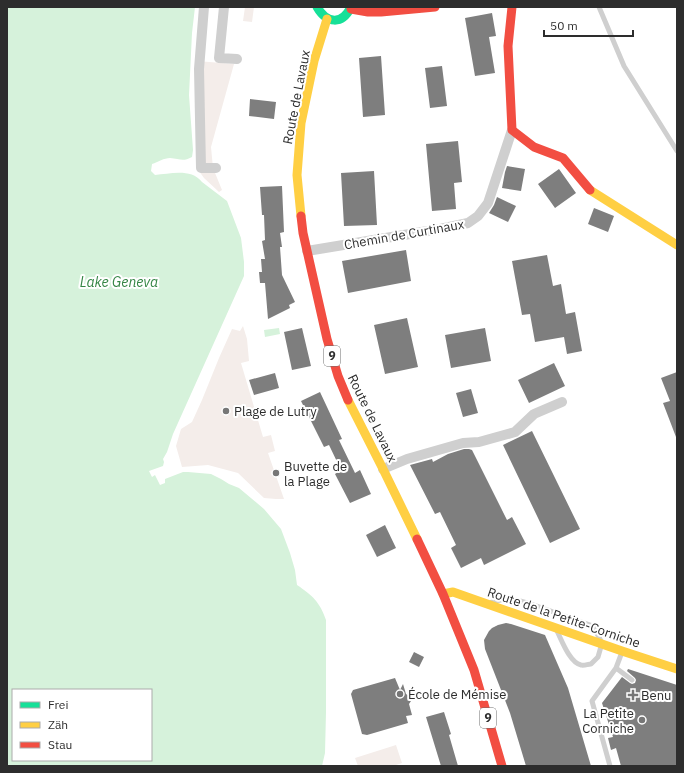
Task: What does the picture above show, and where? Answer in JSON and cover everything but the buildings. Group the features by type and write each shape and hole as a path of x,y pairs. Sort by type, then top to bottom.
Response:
{"main road":[{"path":"317,7 323,16 327,19 333,20 344,18 351,8 368,12 381,12 435,7"},
{"path":"512,7 508,46 512,130 534,147 562,158 591,192 677,245"},
{"name":"Route de Lavaux","path":"327,19 314,61 301,123 297,175 306,251 327,339 338,376 345,394 443,594 474,670 502,766"},
{"name":"Route de la Petite-Corniche","path":"443,594 453,592 677,669"}],"street":[{"path":"204,7 199,69 201,168 216,168"},
{"path":"224,7 219,58 237,59"},
{"name":"Chemin de Curtinaux","path":"306,251 468,223 478,216 488,203 512,130"},
{"path":"383,469 407,459 463,443 478,442 515,432 534,414 562,402"}],"lane":[{"path":"599,7 624,66 677,151"},
{"path":"485,604 510,598 593,626 602,643 598,657 591,664 582,665 574,662 555,627"},
{"path":"610,766 592,701 616,668 622,651"},
{"path":"616,668 632,680"}],"shaded area":[{"path":"245,7 254,7 252,22 243,21"},
{"path":"197,61 234,64 211,147 213,168 222,190 219,192 204,178 199,171"},
{"name":"Plage de Lutry","path":"243,326 247,339 249,361 241,363 263,437 271,435 275,451 268,453 284,499 264,498 238,473 208,465 182,467 176,446 181,429 192,422 232,329 240,331"},
{"path":"396,745 402,763 393,766 358,766 355,758"}],"water":[{"name":"Lake Geneva","path":"7,7 195,7 192,33 189,95 193,150 192,157 184,160 170,158 163,159 152,164 151,171 155,175 186,173 192,175 227,201 241,238 244,276 173,434 163,459 163,466 149,471 152,477 155,475 160,485 165,483 165,479 183,472 211,474 239,488 264,509 281,529 295,570 297,585 315,600 321,608 326,620 325,753 322,766 7,766"},
{"path":"279,328 280,334 265,337 264,330"}],"traffic: fast":[{"path":"317,7 325,17 334,20 343,17 351,7"}],"traffic: slow":[{"path":"301,216 297,175 301,123 314,61 327,19"},
{"path":"590,190 677,245"},
{"path":"348,400 417,539"},
{"path":"443,594 453,592 677,669"}],"traffic: jam":[{"path":"351,9 368,12 381,12 435,7"},
{"path":"512,7 508,46 512,130 534,147 563,158 590,190"},
{"path":"301,216 303,233 327,339 338,376 348,400"},
{"path":"417,539 443,594 474,670 502,766"}],"place":[{"name":"Plage de Lutry","path":"226,411"},
{"name":"Buvette de la Plage","path":"276,473"},
{"name":"École de Mémise","path":"400,694"},
{"name":"Benu","path":"633,695"},
{"name":"La Petite Corniche","path":"642,720"}]}
